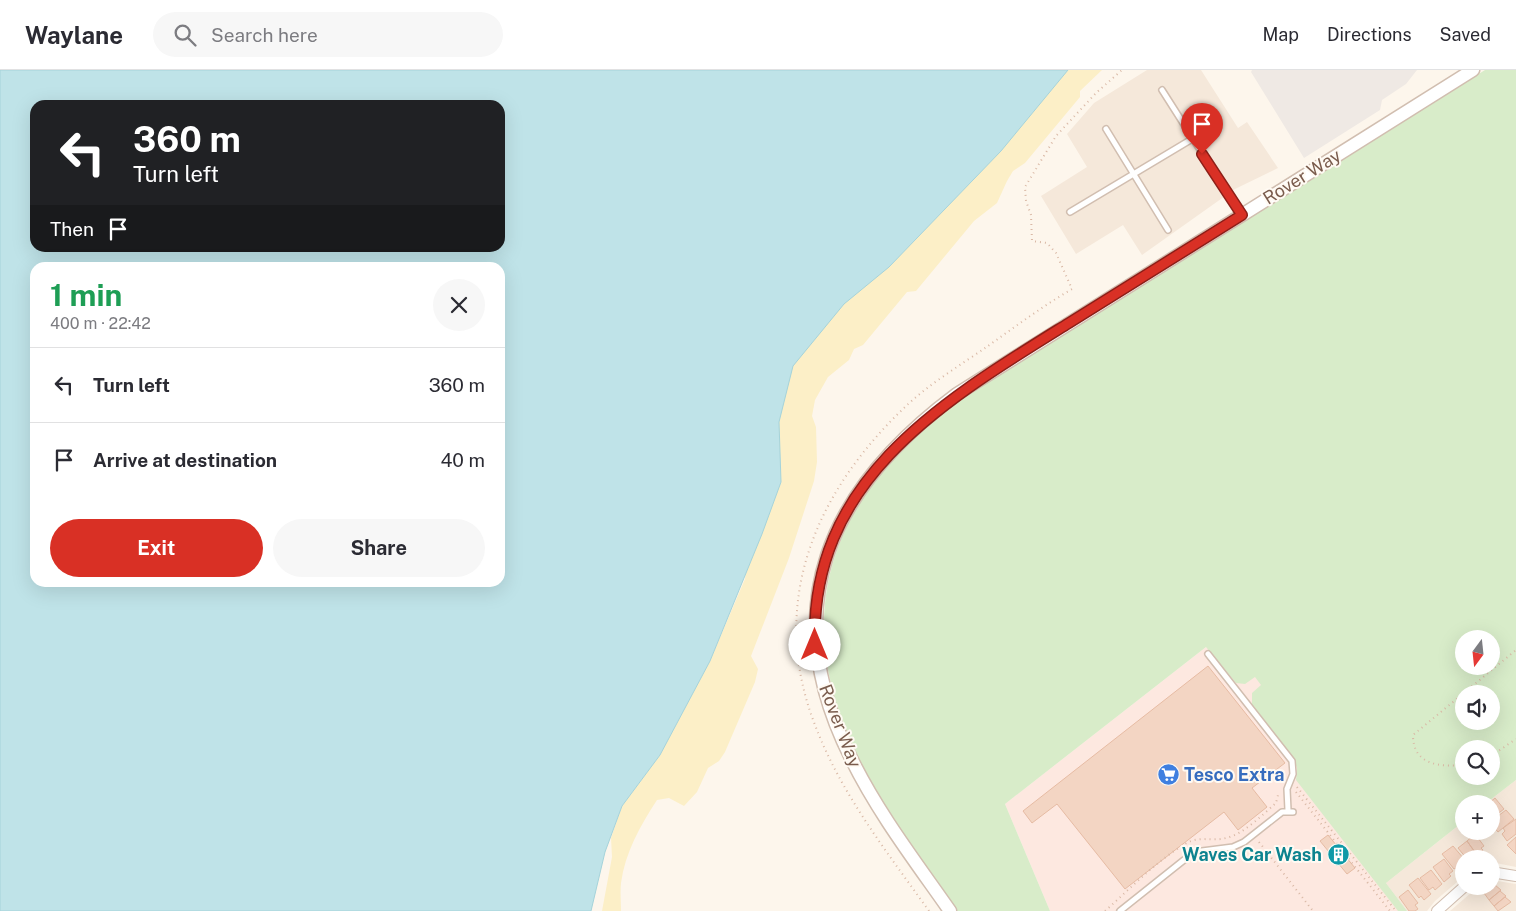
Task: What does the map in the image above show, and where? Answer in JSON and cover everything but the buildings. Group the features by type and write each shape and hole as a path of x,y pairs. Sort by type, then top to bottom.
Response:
{"street":[{"name":"Rover Way","path":"950,911 868,791 842,741 830,711 816,656 814,628 821,577 831,544 846,510 871,476 897,446 941,406 996,368 1473,70"},
{"path":"1500,873 1516,876"},
{"path":"1437,911 1455,895"}],"lane":[{"path":"1162,90 1242,215"},
{"path":"1106,129 1168,230"},
{"path":"1070,212 1192,139"},
{"path":"1120,911 1194,852 1218,850 1239,845 1282,812 1290,811 1287,789 1293,774 1292,761 1208,654"}],"path":[{"path":"797,638 797,599 809,546 834,493 869,444 905,407 1072,289 1056,253 1047,243 1032,242 1031,215 1026,201 1025,187 1056,136 1096,93 1122,70"},
{"path":"1455,765 1445,766 1420,757 1413,747 1413,735 1516,650"},
{"path":"1500,750 1516,739"},
{"path":"1390,911 1293,788 1294,783 1396,911"},
{"path":"1197,838 1198,843"},
{"path":"1257,840 1313,911"}],"shaded area":[{"path":"1147,70 1201,70 1238,128 1247,122 1278,168 1235,189 1142,255 1123,225 1076,254 1041,196 1087,167 1067,134 1094,103"},
{"path":"1252,70 1417,70 1406,84 1382,100 1380,110 1304,158 1251,72"},
{"path":"1206,647 1256,674 1406,867 1386,883 1407,911 1050,911 1005,804"},
{"path":"1516,780 1516,867 1500,864 1500,850 1455,850 1455,884 1435,901 1427,911 1407,911 1386,883 1455,828 1455,840 1500,840 1500,795 1497,795"},
{"path":"1500,881 1516,884 1516,911 1450,911 1469,895 1500,895"}],"green space":[{"path":"1485,70 1516,70 1516,780 1497,795 1455,795 1455,828 1386,883 1407,911 1398,911 1296,780 1297,768 1293,757 1252,705 1252,693 1261,685 1255,677 1245,684 1236,683 1206,647 1005,804 1050,911 957,911 877,794 855,752 837,706 827,661 824,618 830,576 843,536 863,498 891,462 927,427 997,375"}],"sand":[{"path":"1028,70 1102,70 1080,91 1080,97 1025,163 1013,171 997,203 974,221 916,291 907,292 863,345 854,349 849,360 828,377 815,400 812,416 816,427 817,462 814,481 789,558 751,656 758,669 755,682 725,752 719,761 708,768 697,792 684,806 669,798 657,800 639,830 626,861 621,883 621,911 602,911 612,857 611,838 622,806 660,755 710,661 745,579 761,393"}],"water":[{"path":"0,70 1068,70 1001,151 889,267 844,304 793,366 779,422 781,482 762,534 710,661 660,755 622,806 605,852 591,911 0,911"}],"place":[{"name":"Tesco Extra","path":"1168,775"},
{"name":"Waves Car Wash","path":"1338,855"}],"route":[{"path":"815,645 814,628 817,595 825,562 838,525 857,494 897,446 924,420 957,394 1242,215 1202,154"}]}
